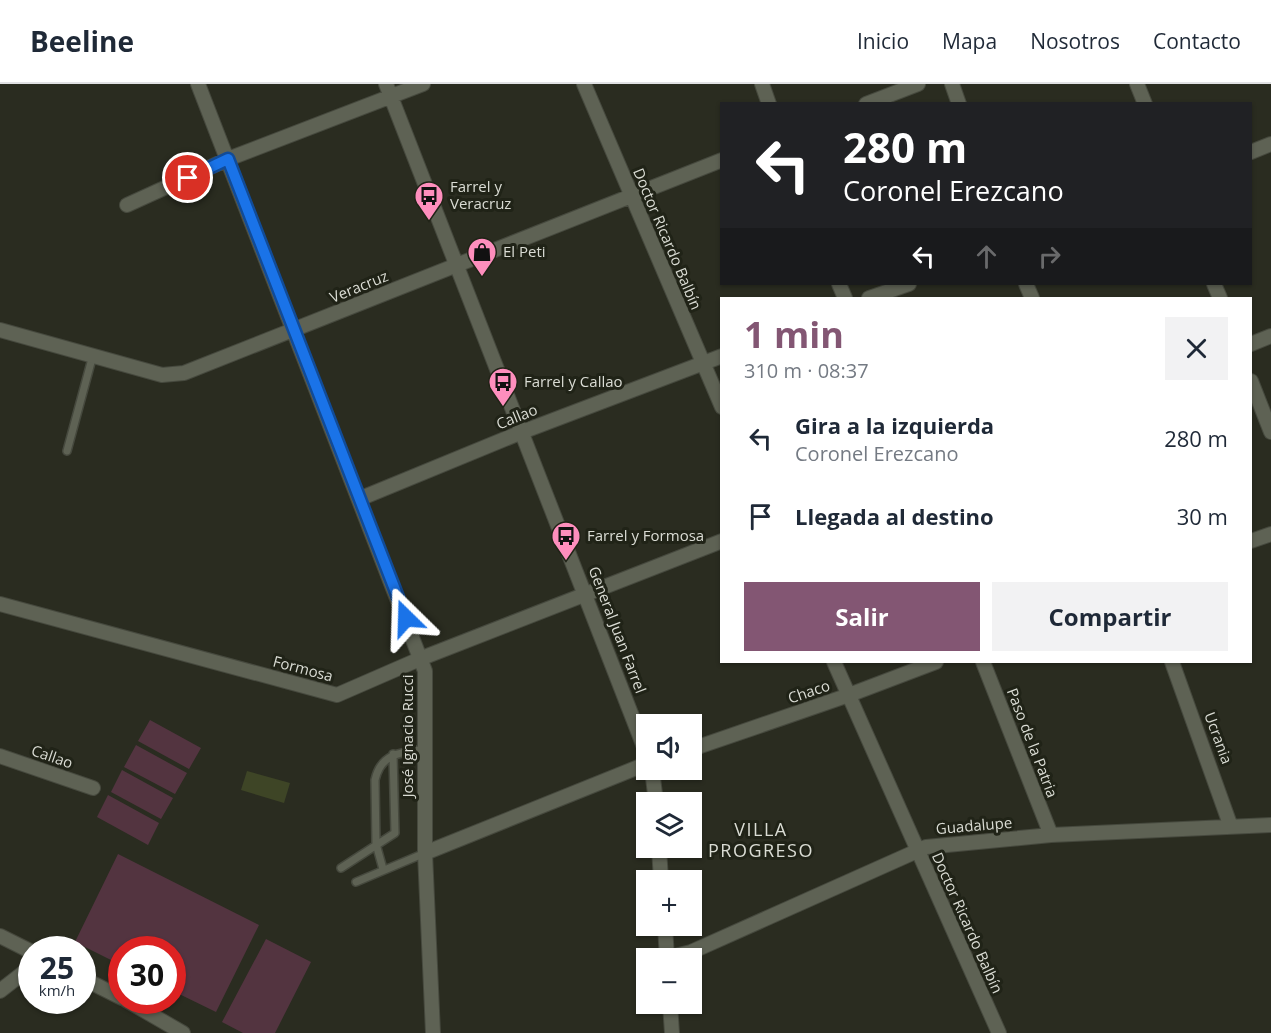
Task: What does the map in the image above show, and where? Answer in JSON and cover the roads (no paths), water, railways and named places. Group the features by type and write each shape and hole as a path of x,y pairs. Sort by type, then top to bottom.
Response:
{"street":[{"name":"José Ignacio Rucci","path":"198,84 425,670 425,853 433,1033"},
{"path":"127,205 388,90 423,84"},
{"name":"Doctor Ricardo Balbín","path":"584,84 720,403"},
{"path":"762,84 768,102"},
{"path":"871,102 918,84"},
{"path":"952,84 958,102"},
{"path":"1137,84 1144,102"},
{"name":"General Juan Farrel","path":"388,90 636,726"},
{"path":"1252,152 1271,144"},
{"name":"Veracruz","path":"0,330 171,375 294,331 720,161"},
{"path":"872,297 906,285"},
{"path":"1252,344 1271,336"},
{"name":"Callao","path":"359,499 522,432 720,357"},
{"path":"1252,384 1271,432"},
{"path":"1252,541 1271,534"},
{"name":"Formosa","path":"0,604 334,694 344,693 422,658 720,542"},
{"name":"Doctor Ricardo Balbín","path":"834,663 999,1033"},
{"name":"Chaco","path":"702,746 933,663"},
{"name":"Paso de la Patria","path":"984,663 1050,836"},
{"name":"Ucrania","path":"1172,663 1231,827"},
{"name":"Callao","path":"0,756 93,788"},
{"path":"425,853 636,768"},
{"name":"Guadalupe","path":"700,948 916,850 934,845 1050,836 1271,825"},
{"path":"0,936 18,945"},
{"path":"0,991 18,977"},
{"path":"145,1014 163,1027 183,1033"},
{"path":"671,1014 672,1033"}],"lane":[{"path":"67,451 93,355"},
{"path":"383,869 376,844 375,780 381,764 393,754 426,749"},
{"path":"341,868 395,833 393,754"},
{"path":"356,882 425,853"}],"place":[{"name":"Farrel y Veracruz","path":"429,222"},
{"name":"El Peti","path":"482,278"},
{"name":"Farrel y Callao","path":"503,408"},
{"name":"Farrel y Formosa","path":"566,562"}],"district":[{"name":"VILLA PROGRESO","path":"761,840"}]}
